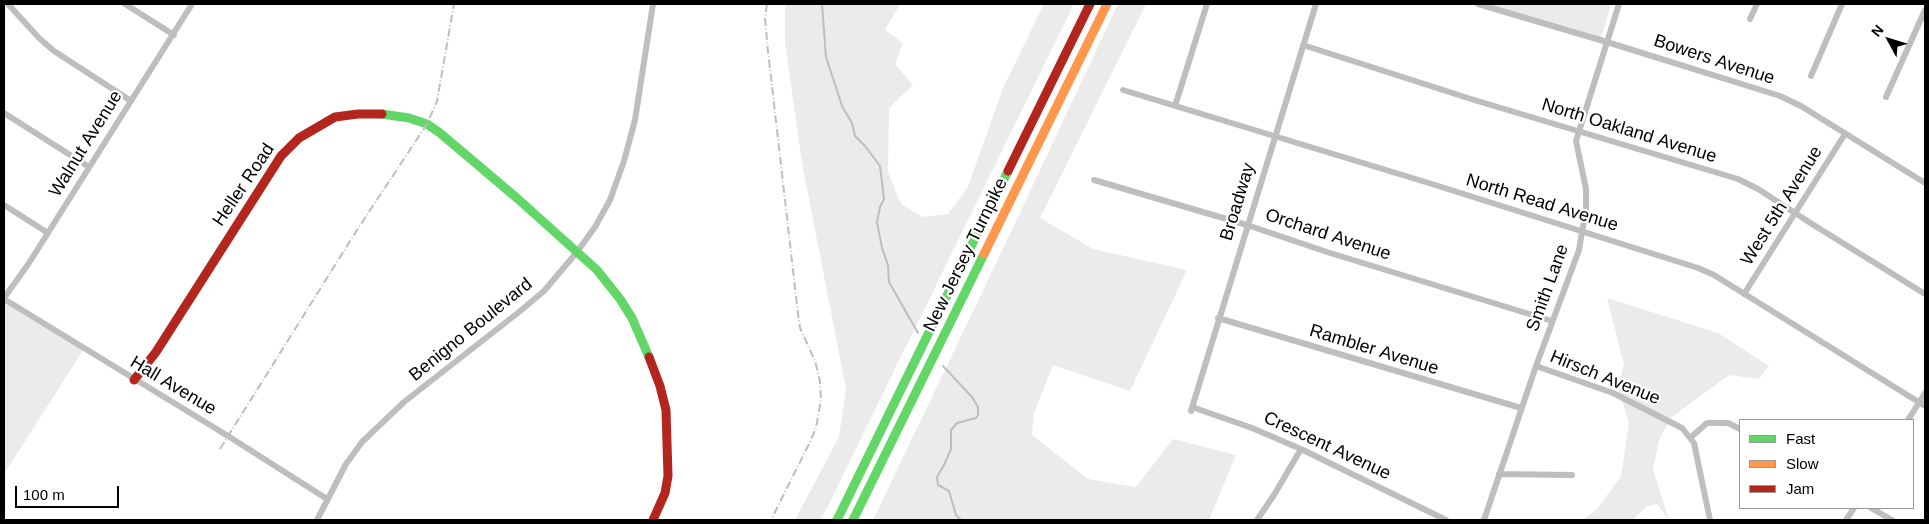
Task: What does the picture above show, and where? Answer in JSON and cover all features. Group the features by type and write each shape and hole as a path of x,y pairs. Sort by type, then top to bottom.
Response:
{"main road":[{"name":"New Jersey Turnpike","path":"837,520 1090,4"},
{"name":"New Jersey Turnpike","path":"853,520 1107,4"},
{"name":"Heller Road","path":"134,380 156,352 281,156 299,138 335,117 358,114 386,114 409,118 427,124 509,191 578,252 597,270 632,318 660,386 666,410 668,476 665,493 653,520"}],"street":[{"path":"8,4 39,38 54,51 131,101"},
{"path":"125,4 174,35"},
{"name":"Walnut Avenue","path":"4,299 48,233 192,4"},
{"name":"Benigno Boulevard","path":"317,520 346,464 362,442 404,402 520,312 544,291 578,252 595,227 610,200 624,161 635,120 654,4"},
{"path":"1175,106 1207,4"},
{"name":"Broadway","path":"1191,409 1316,4"},
{"name":"Bowers Avenue","path":"1478,4 1780,96 1801,106 1925,183"},
{"name":"Smith Lane","path":"1484,520 1521,408 1579,250 1584,231 1586,189 1576,141 1619,4"},
{"path":"1750,19 1757,4"},
{"path":"1811,76 1842,4"},
{"path":"1886,97 1925,10"},
{"name":"North Oakland Avenue","path":"1302,45 1738,179 1758,189 1925,294"},
{"name":"North Read Avenue","path":"1123,90 1275,135 1698,268 1714,275 1922,404"},
{"path":"4,113 89,167"},
{"name":"West 5th Avenue","path":"1744,294 1845,134"},
{"name":"Orchard Avenue","path":"1094,180 1247,225 1327,252 1552,321"},
{"path":"4,205 48,233"},
{"name":"Hall Avenue","path":"4,299 327,499"},
{"name":"Rambler Avenue","path":"1218,318 1521,408"},
{"name":"Hirsch Avenue","path":"1536,366 1613,393 1682,428 1690,438"},
{"path":"1909,419 1922,404 1925,393"},
{"name":"Crescent Avenue","path":"1191,409 1252,428 1301,449 1446,520"},
{"path":"1710,520 1694,443 1690,438 1706,423 1728,423 1739,428"},
{"path":"1257,520 1301,449"},
{"path":"1500,474 1572,475"},
{"path":"1846,520 1853,509"},
{"path":"1873,509 1892,520"}],"shaded area":[{"path":"785,4 900,4 885,30 903,43 895,64 913,85 889,108 888,172 901,204 923,217 948,214 968,187 1003,88 1044,4 1074,4 821,520 795,520 839,437 846,389 802,163 785,43"},
{"path":"1118,4 1146,4 1040,218 1093,249 1187,270 1130,391 1053,365 1034,413 1032,435 1088,479 1136,487 1173,439 1236,455 1209,520 873,520 1010,234"},
{"path":"1487,4 1611,4 1601,38"},
{"path":"1607,298 1718,333 1769,366 1759,379 1729,375 1672,417 1660,437 1653,469 1669,520 1657,504 1646,507 1633,520 1583,520 1597,509 1621,476 1629,423 1618,387 1624,365"},
{"path":"4,300 84,349 4,474"}],"waterway":[{"path":"822,4 826,57 842,106 852,123 855,136 880,166 884,199 877,222 882,248 888,265 889,282 918,333"},
{"path":"943,366 972,397 978,407 976,418 957,423 951,430 951,449 937,477 938,485 949,491 956,515 961,520"},
{"path":"987,520 997,520"}],"railway":[{"path":"220,449 357,230 427,124 437,101 454,4"},
{"path":"767,4 765,18 768,51 798,314 800,328 815,361 820,381 821,399 816,428 771,520"}],"traffic: fast":[{"path":"382,114 409,118 427,124 440,133 518,199 597,270 632,318 649,357"},
{"path":"837,520 1008,171"},
{"path":"853,520 984,254"}],"traffic: slow":[{"path":"984,254 1107,4"}],"traffic: jam":[{"path":"1008,171 1090,4"},
{"path":"134,380 156,352 281,156 299,138 335,117 358,114 382,114"},
{"path":"649,357 660,386 666,410 668,476 665,493 653,520"}]}
